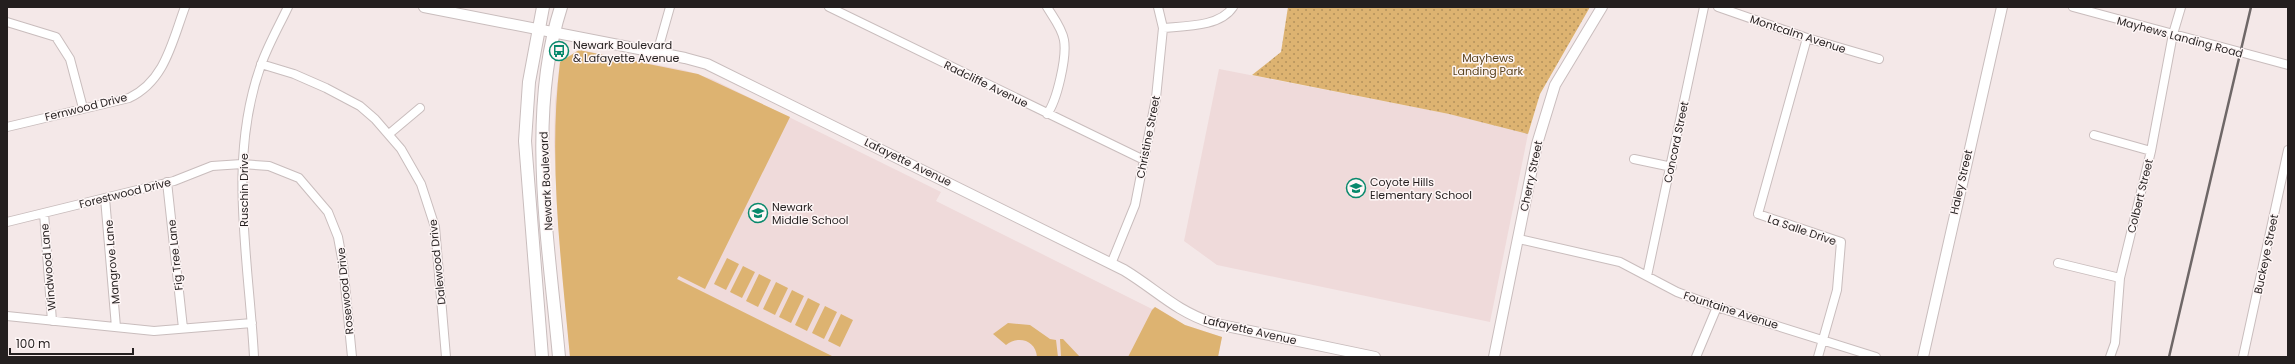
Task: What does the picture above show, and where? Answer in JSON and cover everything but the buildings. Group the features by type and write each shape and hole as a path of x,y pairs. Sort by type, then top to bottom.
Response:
{"main road":[{"name":"Newark Boulevard","path":"542,357 525,141 528,82 543,7"},
{"name":"Newark Boulevard","path":"559,357 543,152 544,93 554,33 561,7"}],"street":[{"name":"Fernwood Drive","path":"7,126 128,98 138,93 153,82 164,64 184,7"},
{"name":"Ruschin Drive","path":"254,357 245,236 242,164 250,107 261,64 288,7"},
{"name":"Lafayette Avenue","path":"424,7 700,62 726,73 1111,264 1140,280 1177,308 1200,319 1375,357"},
{"path":"657,53 670,7"},
{"name":"Radcliffe Avenue","path":"829,7 1144,160"},
{"path":"1047,7 1058,25 1064,40 1062,70 1055,101 1047,114"},
{"name":"Christine Street","path":"1111,264 1135,205 1156,98 1163,28 1158,7"},
{"path":"1163,28 1208,23 1229,14 1233,7"},
{"name":"Cherry Street","path":"1494,357 1537,144 1555,85 1602,7"},
{"name":"Concord Street","path":"1647,276 1672,167 1704,7"},
{"name":"Montcalm Avenue","path":"1718,7 1807,38 1879,59"},
{"name":"Haley Street","path":"1923,357 2002,7"},
{"name":"Mayhews Landing Road","path":"2073,7 2088,9 2288,65"},
{"name":"Colbert Street","path":"2110,357 2115,343 2120,278 2151,151 2173,34 2181,7"},
{"path":"7,22 56,37 70,59 83,108"},
{"name":"La Salle Drive","path":"1807,38 1758,214 1841,242 1837,290 1825,339 1818,357"},
{"name":"Dalewood Drive","path":"261,64 294,74 326,88 360,106 389,134 401,149 418,178 435,227 446,357"},
{"path":"389,134 420,108"},
{"path":"2094,135 2151,151"},
{"name":"Buckeye Street","path":"2243,357 2287,162 2288,150"},
{"path":"1634,159 1672,167"},
{"name":"Forestwood Drive","path":"7,222 167,182 212,166 242,164"},
{"name":"Rosewood Drive","path":"242,164 269,166 299,178 328,212 338,237 343,264 352,357"},
{"name":"Fig Tree Lane","path":"167,182 183,328"},
{"name":"Mangrove Lane","path":"105,198 116,327"},
{"name":"Windwood Lane","path":"44,213 52,321"},
{"name":"Fountaine Avenue","path":"1518,239 1620,262 1677,292 1716,307 1825,339 1876,357"},
{"path":"2058,263 2120,278"},
{"path":"1696,357 1716,307"},
{"path":"7,316 154,331 252,323"}],"shaded area":[{"name":"Newark Middle School","path":"579,50 684,70 712,79 941,192 936,201 1152,309 1155,307 1185,325 1222,337 1218,357 570,357 558,224 554,142 555,102 560,62"},
{"name":"Coyote Hills Elementary School","path":"1219,69 1449,114 1528,134 1490,322 1217,265 1184,241"}],"green space":[{"name":"Mayhews Landing Park","path":"1288,7 1590,7 1540,94 1528,134 1449,114 1252,75 1281,52"},
{"path":"579,50 698,74 790,117 705,289 679,276 677,279 834,357 570,357 557,210 555,136 560,62"},
{"path":"727,258 739,264 726,290 714,284"},
{"path":"743,266 755,272 742,298 730,292"},
{"path":"759,274 771,280 758,307 746,301"},
{"path":"776,282 788,288 775,315 763,309"},
{"path":"792,290 804,296 791,323 779,317"},
{"path":"808,298 820,304 807,331 795,325"},
{"path":"825,306 837,312 824,339 812,333"},
{"path":"1155,307 1185,325 1222,337 1218,357 1128,357 1152,310"},
{"path":"841,314 853,320 840,347 828,341"},
{"path":"1008,323 1030,325 1050,339 1056,340 1058,357 1037,357 1036,351 1030,343 1026,341 1016,340 1006,345 993,334"},
{"path":"1060,339 1063,339 1080,357 1061,357"}],"railway":[{"path":"2169,357 2251,7"}],"place":[{"name":"Newark Boulevard & Lafayette Avenue","path":"559,51"},
{"name":"Coyote Hills Elementary School","path":"1356,188"},
{"name":"Newark Middle School","path":"758,213"}]}
